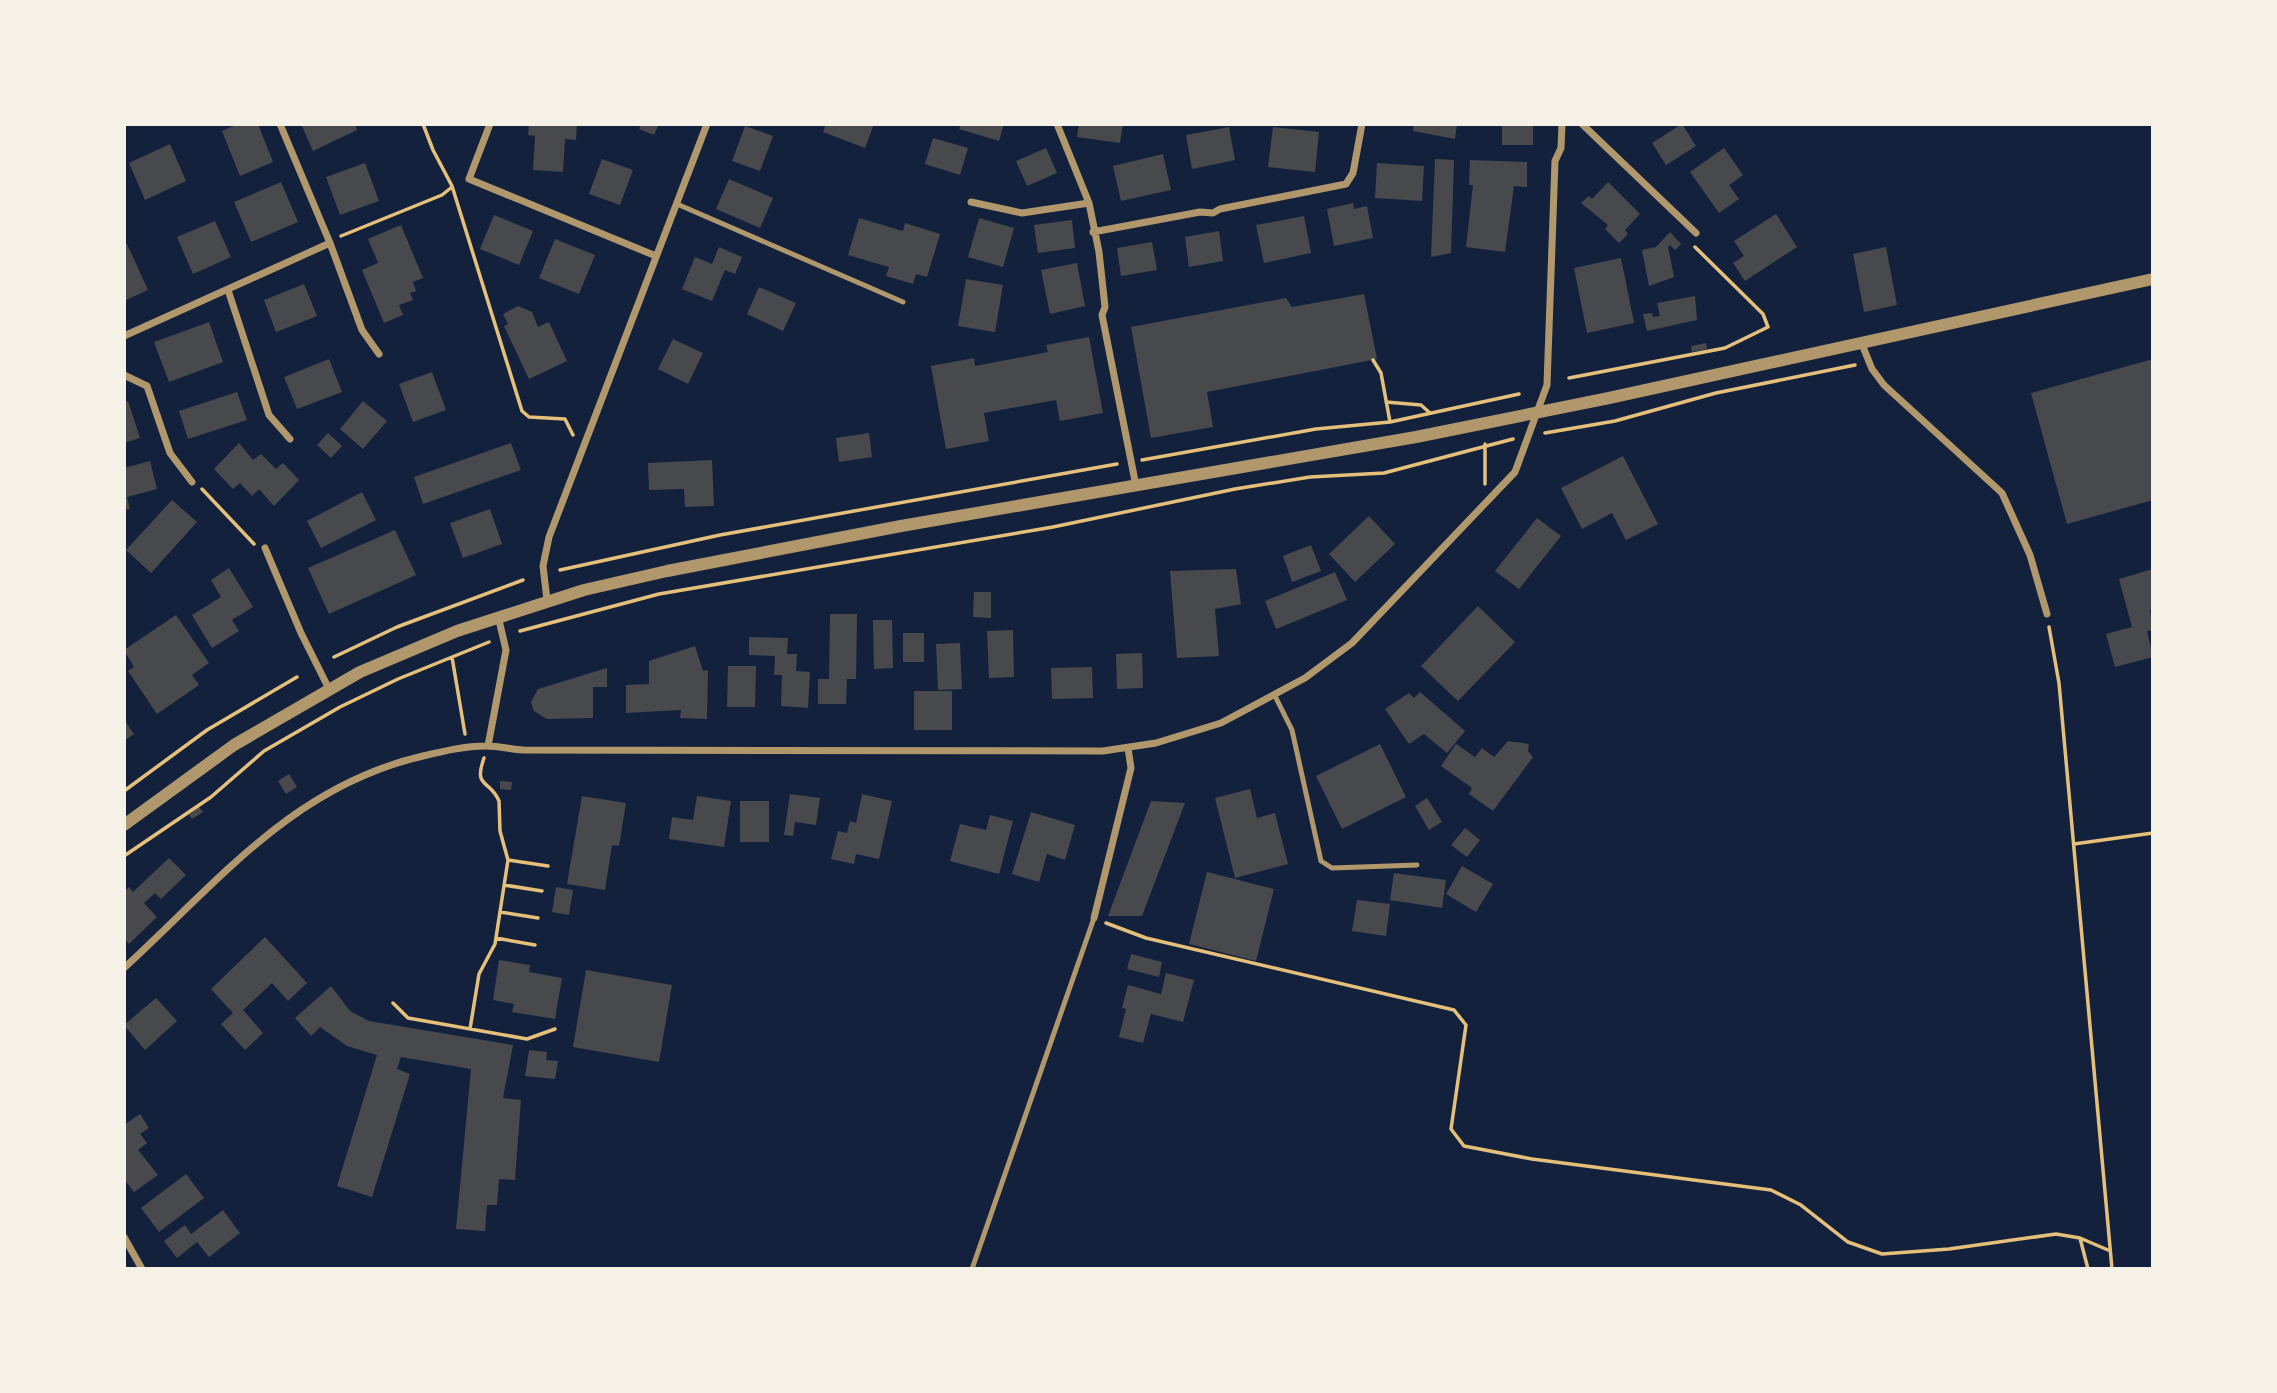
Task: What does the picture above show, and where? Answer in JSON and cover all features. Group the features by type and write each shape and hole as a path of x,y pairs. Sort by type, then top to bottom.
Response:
{"street":[{"path":"280,124 330,243 362,330 379,354"},
{"path":"490,124 469,179 656,256"},
{"path":"547,600 543,575 546,548 584,440 707,124"},
{"path":"1057,124 1081,180 1082,193 1089,203 1100,260 1105,307 1102,315 1137,486"},
{"path":"1093,232 1200,212 1213,213 1220,209 1346,184 1353,173 1362,124"},
{"path":"124,968 266,834 319,797 392,765 459,748 488,746 523,750 1079,753 1156,743 1221,723 1275,696 1352,643 1515,472 1547,385 1555,161 1561,148 1562,124"},
{"path":"1582,124 1696,233"},
{"path":"971,202 1022,213 1089,203"},
{"path":"124,336 330,243"},
{"path":"124,825 192,773 329,689 402,653 547,600 667,571 901,526 1137,486 1538,412 2153,279"},
{"path":"228,290 269,415 290,439"},
{"path":"1861,342 1868,362 1891,393 2002,493 2030,555 2047,614"},
{"path":"124,375 147,386 170,453 191,482"},
{"path":"265,548 301,633 329,689"},
{"path":"488,746 506,650 498,616"},
{"path":"1094,918 1131,768 1128,748"},
{"path":"124,1237 142,1269"}],"lane":[{"path":"677,204 903,302"},
{"path":"1275,696 1292,730 1321,861 1332,867 1417,865"},
{"path":"972,1269 1094,918"}],"path":[{"path":"423,124 452,186 522,411 529,417 565,419 573,435 584,440"},
{"path":"330,243 442,195 452,186"},
{"path":"1569,378 1725,348 1768,327 1763,314 1694,247 1692,243 1696,233"},
{"path":"1373,360 1381,373 1390,422"},
{"path":"520,631 671,591 1053,527 1247,487 1310,477 1384,472 1420,465 1485,444 1615,421 1716,393 1868,362"},
{"path":"560,570 720,534 1316,429 1390,422 1519,394"},
{"path":"1386,402 1421,405 1430,413"},
{"path":"1485,444 1486,503"},
{"path":"191,482 250,541 265,548"},
{"path":"334,657 397,627 523,580"},
{"path":"2047,614 2059,683 2108,1250 2112,1269"},
{"path":"124,856 211,797 264,751 340,707 489,642"},
{"path":"452,657 465,734 488,746 478,774 482,784 499,801 500,831 508,860 496,938 479,974 470,1029"},
{"path":"124,791 206,730 297,677"},
{"path":"2074,844 2153,832"},
{"path":"508,860 548,866"},
{"path":"504,885 542,891"},
{"path":"500,912 538,918"},
{"path":"1094,918 1146,938 1454,1010 1466,1025 1451,1129 1464,1146 1532,1159 1770,1191 1801,1205 1848,1241 1882,1254 1949,1249 2056,1234 2080,1238 2108,1250"},
{"path":"496,938 535,944"},
{"path":"393,1003 408,1018 527,1040 555,1029"},
{"path":"2080,1238 2088,1269"}],"building":[{"path":"238,124 258,124 273,162 240,176 222,131"},
{"path":"301,124 355,124 357,130 313,151"},
{"path":"529,124 577,124 576,140 565,139 563,172 533,170 535,136 528,135"},
{"path":"641,124 659,124 654,135 639,129"},
{"path":"826,124 874,124 865,148 823,132"},
{"path":"961,124 1004,124 999,141 959,129"},
{"path":"1079,124 1123,124 1120,143 1077,137"},
{"path":"1414,124 1457,124 1455,139 1413,131"},
{"path":"1502,124 1533,124 1533,145 1502,145"},
{"path":"1682,124 1696,146 1666,165 1652,143"},
{"path":"745,126 773,136 760,171 732,161"},
{"path":"1229,127 1235,160 1192,169 1186,135"},
{"path":"1273,127 1319,132 1315,172 1268,167"},
{"path":"933,138 968,148 960,175 925,164"},
{"path":"170,144 186,181 145,200 129,163"},
{"path":"1046,148 1057,173 1027,186 1016,161"},
{"path":"1724,148 1743,175 1729,185 1739,199 1719,213 1690,172"},
{"path":"1163,154 1171,190 1121,201 1113,166"},
{"path":"602,159 633,170 620,205 589,194"},
{"path":"1435,159 1454,160 1451,253 1431,257"},
{"path":"1470,160 1527,162 1527,187 1514,186 1505,252 1466,247 1473,185 1469,185"},
{"path":"365,163 379,201 340,215 326,177"},
{"path":"1377,163 1424,166 1422,201 1375,198"},
{"path":"729,179 773,198 760,228 716,209"},
{"path":"281,182 298,222 251,242 234,202"},
{"path":"1608,182 1640,214 1625,230 1628,234 1619,243 1605,229 1608,225 1581,203 1589,196 1592,199"},
{"path":"1353,203 1354,209 1367,206 1373,238 1334,246 1327,209"},
{"path":"1776,214 1797,247 1745,281 1733,263 1744,256 1734,241"},
{"path":"494,215 533,231 519,265 480,249"},
{"path":"1304,216 1311,253 1264,263 1256,225"},
{"path":"859,218 903,231 905,223 940,234 927,277 916,274 913,284 886,276 889,267 848,255"},
{"path":"979,218 1014,228 1003,267 968,257"},
{"path":"1072,220 1075,248 1038,253 1034,225"},
{"path":"215,221 231,257 193,274 177,237"},
{"path":"401,225 423,278 413,282 416,291 410,293 413,300 399,305 403,315 384,323 362,270 378,263 368,239"},
{"path":"1219,231 1223,261 1189,267 1185,237"},
{"path":"1670,232 1681,244 1675,250 1670,245 1668,247 1674,277 1649,286 1642,250 1656,247"},
{"path":"555,239 595,255 579,294 539,278"},
{"path":"1152,242 1157,270 1121,276 1117,248"},
{"path":"127,244 148,290 124,301 124,245"},
{"path":"719,247 742,257 735,274 725,270 712,301 682,289 695,257 712,264"},
{"path":"1886,247 1897,305 1864,312 1853,254"},
{"path":"1621,258 1634,323 1587,333 1574,268"},
{"path":"1077,263 1085,306 1050,314 1041,270"},
{"path":"966,279 1003,285 995,332 958,326"},
{"path":"304,284 317,316 276,332 264,300"},
{"path":"759,287 796,303 783,331 747,314"},
{"path":"1364,294 1377,359 1207,392 1213,427 1151,438 1131,327 1286,298 1292,307"},
{"path":"1695,296 1697,320 1647,331 1643,314 1660,316 1657,303"},
{"path":"518,306 532,312 538,327 549,322 567,361 529,379 504,326 508,324 503,314"},
{"path":"209,322 223,362 169,382 154,342"},
{"path":"1089,337 1103,413 1060,421 1056,400 984,413 989,441 946,449 931,366 974,358 975,366 1048,352 1046,345"},
{"path":"673,339 703,353 688,384 658,369"},
{"path":"1706,343 1707,349 1692,352 1691,346"},
{"path":"329,359 342,392 297,409 284,377"},
{"path":"2153,359 2153,500 2067,524 2031,393"},
{"path":"432,372 446,410 413,422 399,384"},
{"path":"237,392 247,420 188,439 179,411"},
{"path":"128,401 140,438 124,443 124,403"},
{"path":"363,401 387,421 363,449 340,429"},
{"path":"328,433 342,446 331,458 317,445"},
{"path":"869,433 872,457 839,462 836,438"},
{"path":"239,443 253,460 261,454 276,469 283,463 299,480 274,506 259,489 252,496 240,483 233,489 214,469"},
{"path":"511,443 521,470 423,504 414,477"},
{"path":"1623,456 1658,524 1626,540 1612,513 1582,529 1561,488"},
{"path":"712,460 714,506 685,507 684,489 649,490 648,463"},
{"path":"150,461 157,489 127,497 130,509 124,510 124,468"},
{"path":"362,492 376,520 321,548 307,521"},
{"path":"172,500 197,522 151,573 126,550"},
{"path":"490,509 502,544 463,558 450,523"},
{"path":"1369,516 1395,544 1355,582 1329,554"},
{"path":"1537,518 1561,536 1519,589 1495,571"},
{"path":"395,530 416,575 329,614 308,568"},
{"path":"1311,545 1321,571 1292,582 1283,556"},
{"path":"229,568 253,607 232,620 239,631 212,648 192,615 221,597 211,580"},
{"path":"1236,569 1241,604 1215,609 1219,656 1177,658 1170,571"},
{"path":"2153,569 2153,609 2150,610 2153,630 2147,631 2153,657 2115,667 2106,634 2132,627 2119,579"},
{"path":"1335,572 1347,600 1276,629 1265,601"},
{"path":"974,592 991,592 991,618 973,617"},
{"path":"1478,606 1515,642 1458,701 1421,666"},
{"path":"830,614 857,614 856,679 847,679 846,704 818,704 818,679 829,679"},
{"path":"176,615 209,663 192,675 199,685 157,714 128,671 134,667 124,650"},
{"path":"873,620 892,620 893,668 874,669"},
{"path":"1013,630 1014,677 989,678 987,631"},
{"path":"903,633 924,633 924,662 903,662"},
{"path":"749,637 788,638 787,654 797,654 796,671 810,672 808,708 781,706 782,675 774,675 775,656 749,655"},
{"path":"960,643 962,689 938,690 936,644"},
{"path":"695,646 703,671 708,670 707,719 680,718 681,710 626,713 626,685 649,684 649,661"},
{"path":"1142,653 1143,688 1117,689 1116,654"},
{"path":"728,666 756,666 755,707 727,707"},
{"path":"1092,667 1093,698 1052,699 1051,668"},
{"path":"607,668 607,687 593,687 593,718 547,719 534,711 531,702 538,689"},
{"path":"914,691 952,691 952,730 914,730"},
{"path":"1420,692 1465,731 1447,753 1424,734 1409,744 1385,709 1409,693 1414,698"},
{"path":"124,720 134,734 124,741"},
{"path":"1508,741 1529,744 1528,751 1533,757 1493,811 1469,794 1472,788 1441,766 1456,744 1475,757 1482,748 1494,757"},
{"path":"1380,744 1406,797 1342,829 1316,776"},
{"path":"289,774 297,787 286,794 278,781"},
{"path":"500,781 512,782 511,790 500,789"},
{"path":"1250,789 1257,818 1275,813 1288,864 1235,878 1215,798"},
{"path":"790,794 820,798 816,825 795,822 793,836 784,835"},
{"path":"862,794 892,801 879,859 856,854 854,864 831,859 838,831 847,833 850,821 856,823"},
{"path":"582,796 626,803 619,846 612,845 605,890 567,884"},
{"path":"697,796 731,801 724,847 669,839 672,817 693,820"},
{"path":"1427,798 1442,822 1429,830 1415,806"},
{"path":"740,801 769,801 769,842 740,842"},
{"path":"1151,801 1185,803 1142,916 1108,916"},
{"path":"199,807 203,812 192,819 189,815"},
{"path":"1031,812 1075,825 1065,860 1047,854 1039,882 1012,874"},
{"path":"990,815 1013,821 999,874 950,861 960,824 986,830"},
{"path":"1465,828 1480,840 1467,857 1451,845"},
{"path":"169,858 186,875 161,899 155,893 144,903 157,917 129,944 124,938 124,892 129,887 133,892"},
{"path":"1462,866 1493,884 1476,912 1446,894"},
{"path":"1207,872 1274,889 1256,961 1189,944"},
{"path":"1394,873 1446,880 1442,908 1390,900"},
{"path":"556,887 573,890 569,915 552,912"},
{"path":"1357,900 1390,904 1386,936 1352,931"},
{"path":"265,937 307,983 288,1001 272,983 243,1010 263,1033 245,1050 221,1024 233,1013 211,989"},
{"path":"1131,954 1162,962 1159,977 1127,969"},
{"path":"499,960 530,965 529,972 562,978 555,1019 512,1012 514,1004 493,1000"},
{"path":"586,970 672,985 659,1062 573,1047"},
{"path":"1166,973 1194,980 1183,1022 1151,1014 1143,1043 1119,1037 1126,1009 1122,1008 1128,985 1161,994"},
{"path":"331,986 350,1011 369,1021 513,1045 503,1098 521,1100 515,1180 499,1179 497,1205 487,1205 485,1231 456,1229 471,1069 401,1057 397,1069 410,1074 372,1197 337,1186 377,1055 347,1046 320,1027 311,1036 295,1018"},
{"path":"156,998 177,1021 145,1050 124,1025"},
{"path":"529,1050 547,1052 546,1060 558,1061 555,1079 525,1076"},
{"path":"140,1114 149,1128 140,1134 147,1143 138,1150 158,1175 134,1192 124,1179 124,1125"},
{"path":"186,1174 204,1198 159,1232 141,1208"},
{"path":"223,1210 240,1233 209,1257 197,1242 177,1258 164,1241 185,1225 191,1234"}]}
